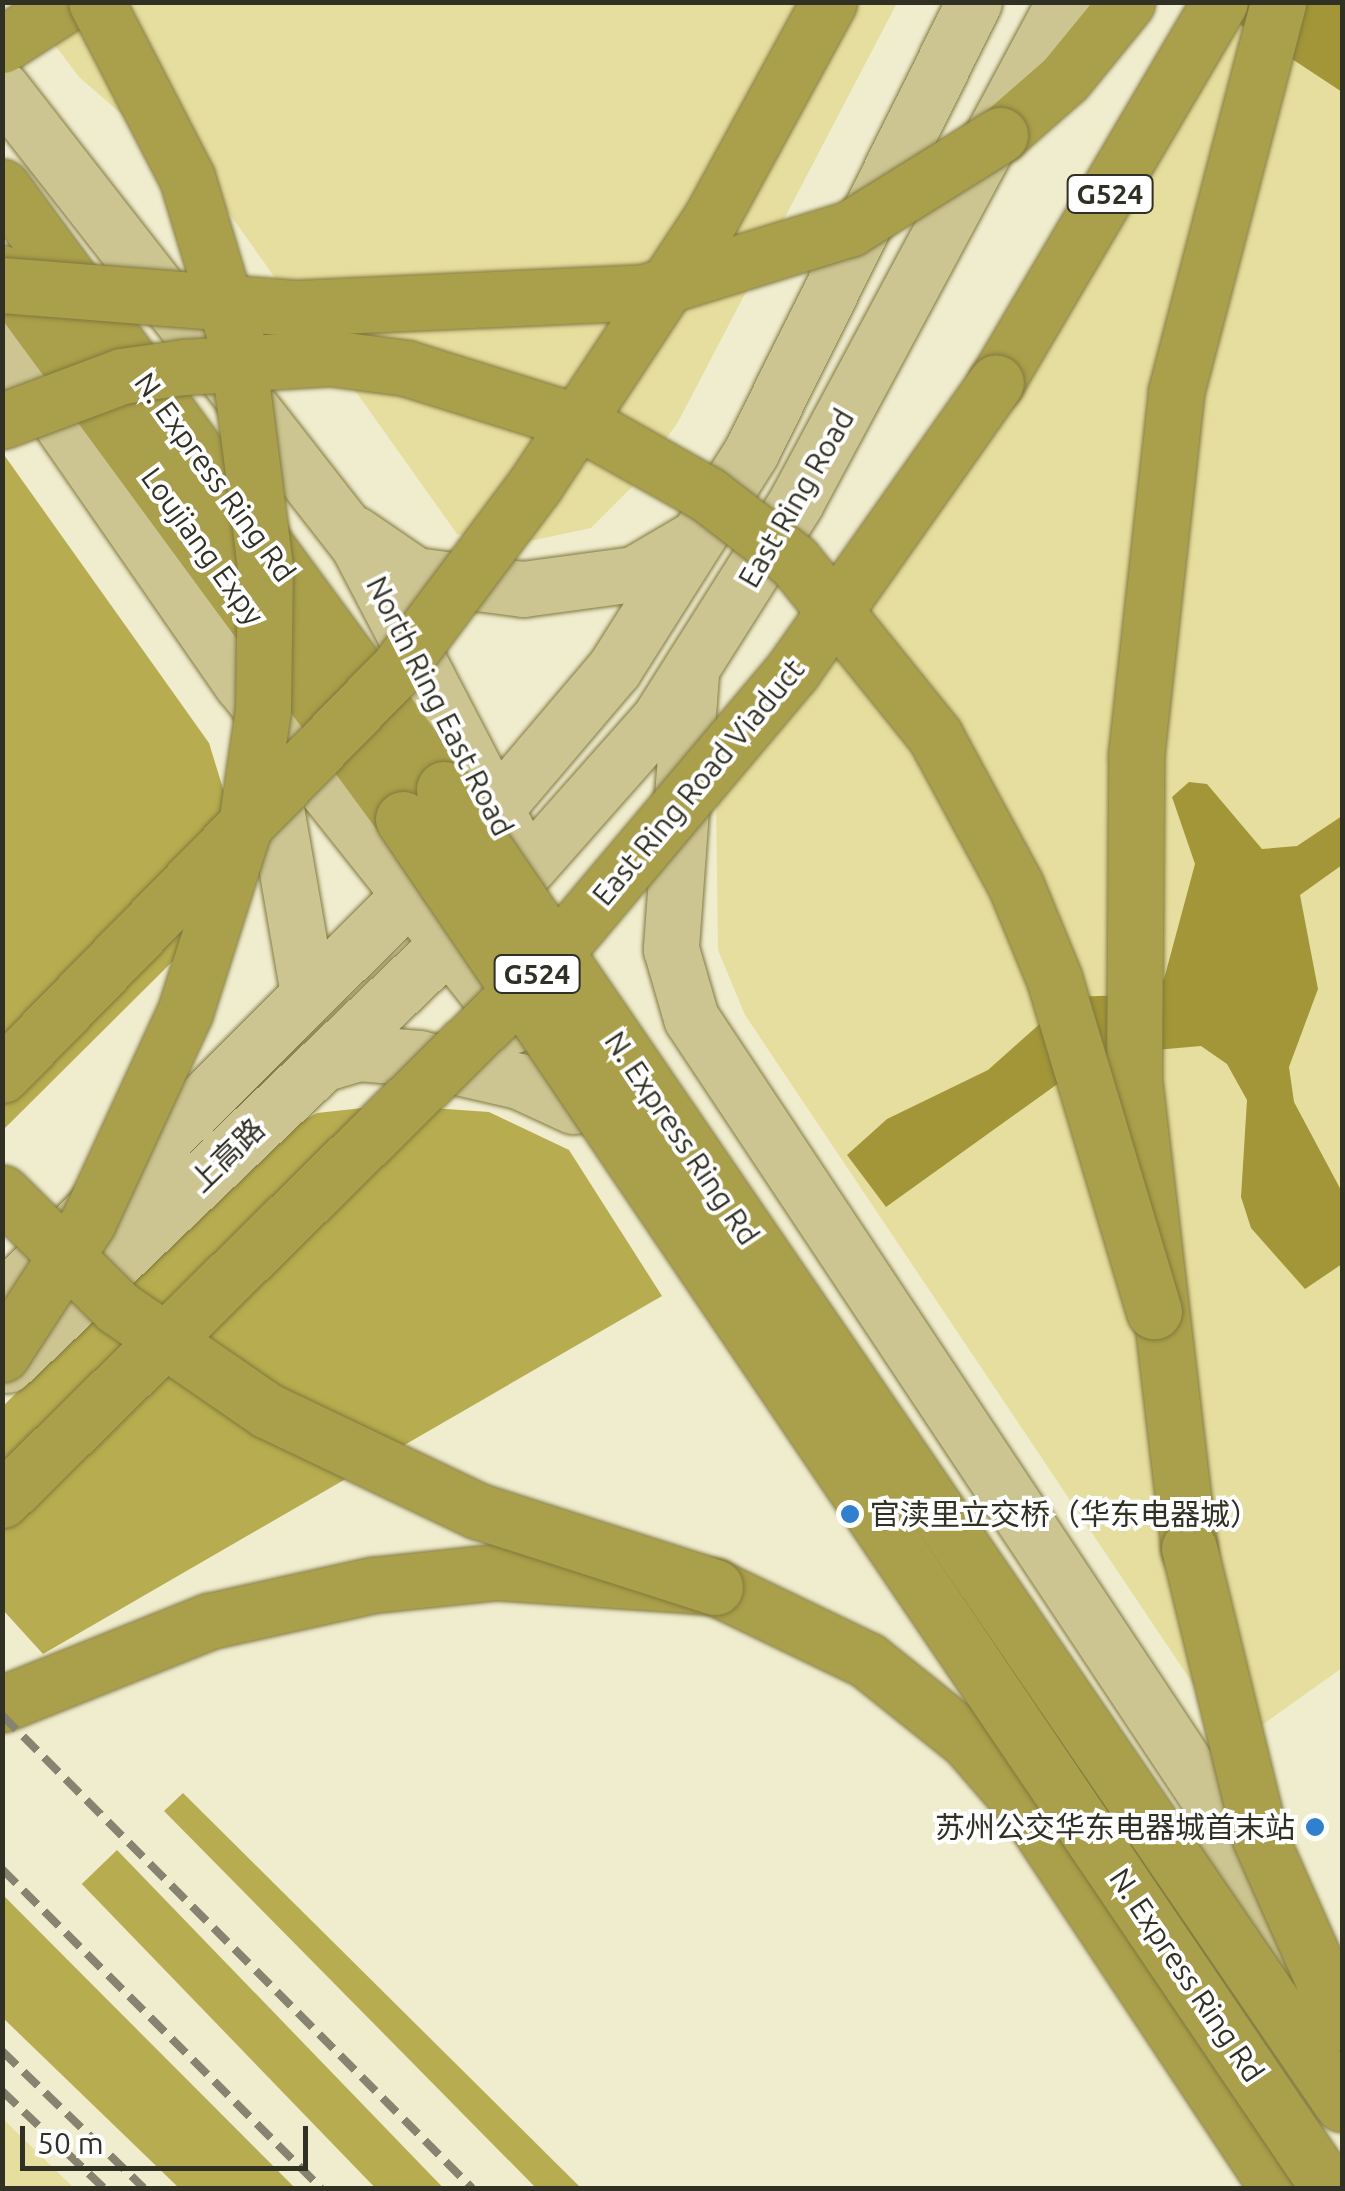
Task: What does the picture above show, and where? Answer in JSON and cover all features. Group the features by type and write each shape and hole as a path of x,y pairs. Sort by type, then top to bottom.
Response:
{"highway":[{"path":"2,45 69,2"},
{"path":"2,1354 88,1222 185,1012 244,832 263,710 265,567 236,340 187,178 96,2"},
{"path":"2,1075 398,668 535,485 710,220 829,2"},
{"path":"2,284 297,308 553,303 690,285 848,229 950,169 1065,78 1127,2"},
{"name":"East Ring Road Viaduct","path":"2,1500 538,973 768,700 996,382 1220,2"},
{"path":"1278,2 1190,317 1152,554 1131,891 1134,1082 1154,1311 1227,1723 1260,1838 1342,2023"},
{"name":"N. Express Ring Rd","path":"2,187 423,804 1342,2104"},
{"name":"Loujiang Expy","path":"2,272 423,804"},
{"path":"2,421 122,376 184,367 330,358 406,368 581,423 707,494 779,550 896,679 993,838 1054,978 1154,1311"},
{"name":"N. Express Ring Rd","path":"423,804 1328,2188"},
{"path":"2,1193 117,1307 268,1411 478,1512 715,1586 836,1641 967,1740 1027,1809 1278,2188"},
{"path":"2,1704 210,1620 373,1585 497,1572 715,1586"}],"main road":[{"name":"East Ring Road","path":"408,894 490,815 614,669 708,529 974,2"},
{"name":"East Ring Road","path":"450,940 528,868 691,671 796,502 1064,2"},
{"name":"North Ring East Road","path":"2,89 338,518 490,815 528,868 688,1061 1234,1900 1342,2023"},
{"path":"2,338 242,684 408,894 450,940 581,1118 1295,2188"},
{"path":"338,518 414,574 482,589 604,583 648,569 708,529"},
{"path":"691,671 671,949 688,1061 1342,2001"},
{"path":"242,684 273,772 308,994"},
{"name":"上高路","path":"2,1300 408,894"},
{"name":"上高路","path":"2,1369 450,940"},
{"path":"322,1064 358,1054 419,1058 519,1081 581,1118"},
{"path":"581,1118 688,1061"}],"shaded area":[{"path":"23,3 897,3 678,422 632,487 591,528 507,546 457,534 219,199 79,77"},
{"path":"1208,3 1342,3 1342,92 1233,20"},
{"path":"1233,20 1342,92 1342,1668 1234,1745 745,1015 718,950 716,798"},
{"path":"2,452 209,743 229,808 179,955 3,1130"},
{"path":"1189,782 1207,784 1262,849 1297,846 1342,816 1342,865 1300,895 1318,989 1289,1067 1294,1102 1342,1192 1342,1264 1305,1289 1251,1228 1241,1197 1247,1100 1227,1064 1201,1046 1144,1051 1070,1075 886,1207 847,1155 887,1119 988,1070 1070,997 1127,995 1164,979 1195,864 1172,797"},
{"path":"390,1105 489,1112 569,1150 662,1296 43,1654 3,1610 3,1406 284,1131 317,1113"},
{"path":"183,1793 581,2188 536,2188 164,1811"},
{"path":"117,1850 443,2188 375,2188 82,1884"},
{"path":"3,1895 295,2188 179,2188 3,2018"},
{"path":"3,2119 74,2188 3,2188"}],"railway":[{"path":"2,1715 472,2188"},
{"path":"2,1869 321,2188"},
{"path":"2,2051 144,2188"},
{"path":"2,2091 104,2188"}],"place":[{"name":"官渎里立交桥（华东电器城）","path":"850,1514"},
{"name":"苏州公交华东电器城首末站","path":"1315,1827"}]}
